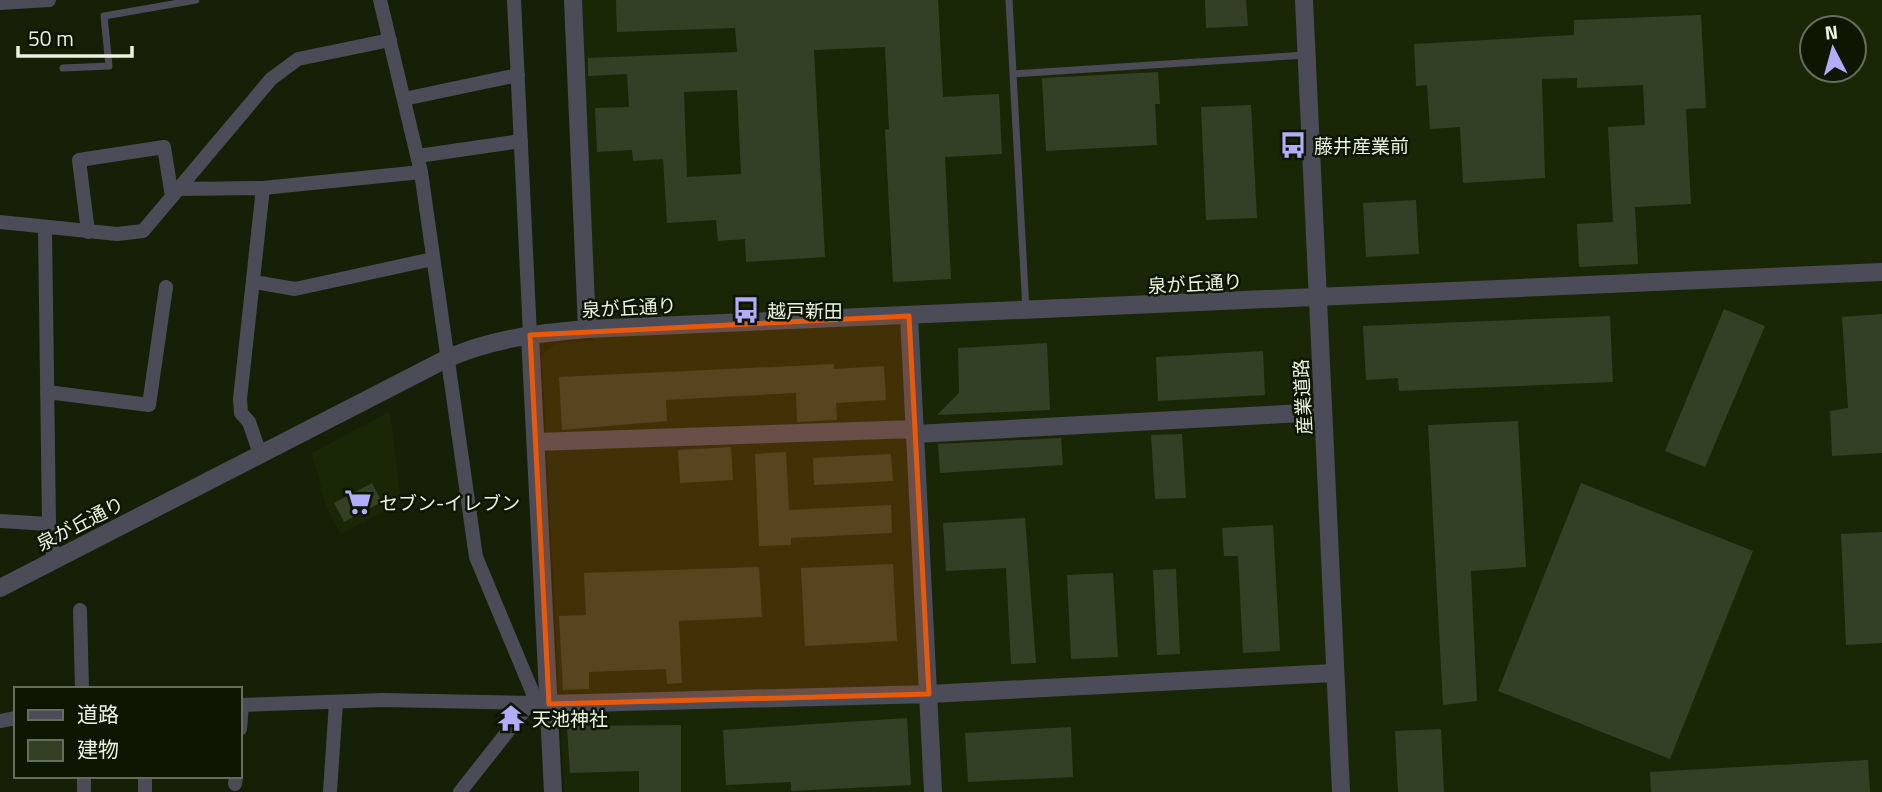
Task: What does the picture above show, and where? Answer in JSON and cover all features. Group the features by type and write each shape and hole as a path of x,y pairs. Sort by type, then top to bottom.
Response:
{"street":[{"path":"0,3 49,0"},
{"path":"380,0 421,172 476,557 539,703"},
{"path":"514,0 536,442 539,703 553,792"},
{"path":"573,0 587,329"},
{"name":"産業道路","path":"1304,0 1341,792"},
{"path":"0,222 45,229 117,234 144,231 271,79 298,59 390,40"},
{"path":"404,99 518,75"},
{"path":"418,156 521,141"},
{"path":"88,232 79,160 164,147 175,193"},
{"path":"175,193 263,188 421,172"},
{"path":"260,454 249,422 241,413 240,399 263,188"},
{"path":"45,229 50,524 54,560"},
{"path":"254,282 295,289 433,259"},
{"name":"泉が丘通り","path":"0,588 446,359 471,348 530,335 587,329 1882,272"},
{"path":"47,392 149,405 166,287"},
{"path":"909,316 933,792"},
{"path":"536,442 915,432 1323,412"},
{"path":"0,522 50,524"},
{"path":"80,610 82,687"},
{"path":"242,705 336,702 539,703 929,694 1334,673"},
{"path":"330,792 336,702"},
{"path":"460,792 539,703"}],"lane":[{"path":"63,68 109,66 104,16 196,0"},
{"path":"1009,0 1027,311"},
{"path":"1013,74 1307,55"}],"highlighted area":[{"path":"909,316 929,694 549,704 530,335"}],"shaded area":[{"path":"579,0 1882,0 1882,792 564,792 542,355 557,343 593,341"},
{"path":"390,411 401,502 341,534 326,507 312,453"}],"building":[{"path":"616,0 938,0 943,97 999,94 1002,154 945,157 951,279 893,282 885,130 889,129 885,47 814,50 825,257 746,262 745,239 718,241 716,220 667,223 663,159 633,161 632,150 597,152 595,108 629,107 627,74 588,76 588,58 737,52 735,28 617,32","holes":["737,90 741,174 687,177 684,92"]},
{"path":"1205,0 1246,0 1248,26 1206,28"},
{"path":"1701,15 1706,108 1686,109 1691,204 1635,207 1638,264 1579,267 1577,224 1613,222 1608,127 1645,125 1643,85 1577,88 1577,78 1542,79 1545,178 1463,183 1460,127 1430,129 1427,85 1416,86 1414,44 1574,35 1574,20"},
{"path":"1158,72 1160,104 1155,104 1157,145 1046,151 1042,78"},
{"path":"1251,105 1257,218 1206,220 1201,107"},
{"path":"1416,200 1419,254 1366,257 1363,203"},
{"path":"1724,309 1765,326 1705,467 1665,451"},
{"path":"1882,314 1882,453 1832,456 1830,411 1848,408 1842,317"},
{"path":"1610,316 1613,382 1399,391 1398,378 1366,380 1363,326"},
{"path":"1047,343 1050,410 937,415 959,393 958,348"},
{"path":"1263,351 1265,395 1158,401 1156,357"},
{"path":"834,364 834,369 884,366 886,400 836,403 837,420 797,422 796,393 666,400 667,421 562,430 559,377"},
{"path":"1518,421 1526,567 1471,571 1477,701 1443,705 1428,425"},
{"path":"1182,434 1186,498 1155,499 1151,435"},
{"path":"1061,438 1063,465 940,473 938,444"},
{"path":"731,447 733,480 680,483 678,450"},
{"path":"786,452 789,510 891,505 892,533 791,538 791,545 759,546 755,454"},
{"path":"891,454 893,481 814,485 813,458"},
{"name":"セブン-イレブン","path":"372,483 382,502 344,522 334,503"},
{"path":"1581,483 1753,551 1670,759 1498,691"},
{"path":"1025,518 1036,663 1011,664 1006,568 946,571 943,523"},
{"path":"1273,525 1280,651 1243,653 1238,556 1224,556 1222,528"},
{"path":"1882,532 1882,643 1846,645 1841,534"},
{"path":"893,564 897,641 805,646 801,568"},
{"path":"759,567 762,617 679,621 682,683 667,684 666,669 589,672 589,689 563,690 559,616 586,615 584,573"},
{"path":"1176,569 1180,654 1157,655 1153,570"},
{"path":"1113,573 1118,657 1071,659 1067,575"},
{"path":"907,718 911,785 791,791 791,782 726,785 723,730"},
{"path":"681,725 681,792 639,792 639,771 570,773 567,726"},
{"path":"1071,727 1073,777 968,782 965,733"},
{"path":"1441,729 1444,792 1398,792 1395,731"},
{"path":"1868,760 1870,792 1651,792 1650,772"}],"place":[{"name":"藤井産業前","path":"1293,145"},
{"name":"越戸新田","path":"746,310"},
{"name":"セブン-イレブン","path":"358,502"},
{"name":"天池神社","path":"511,718"}]}
